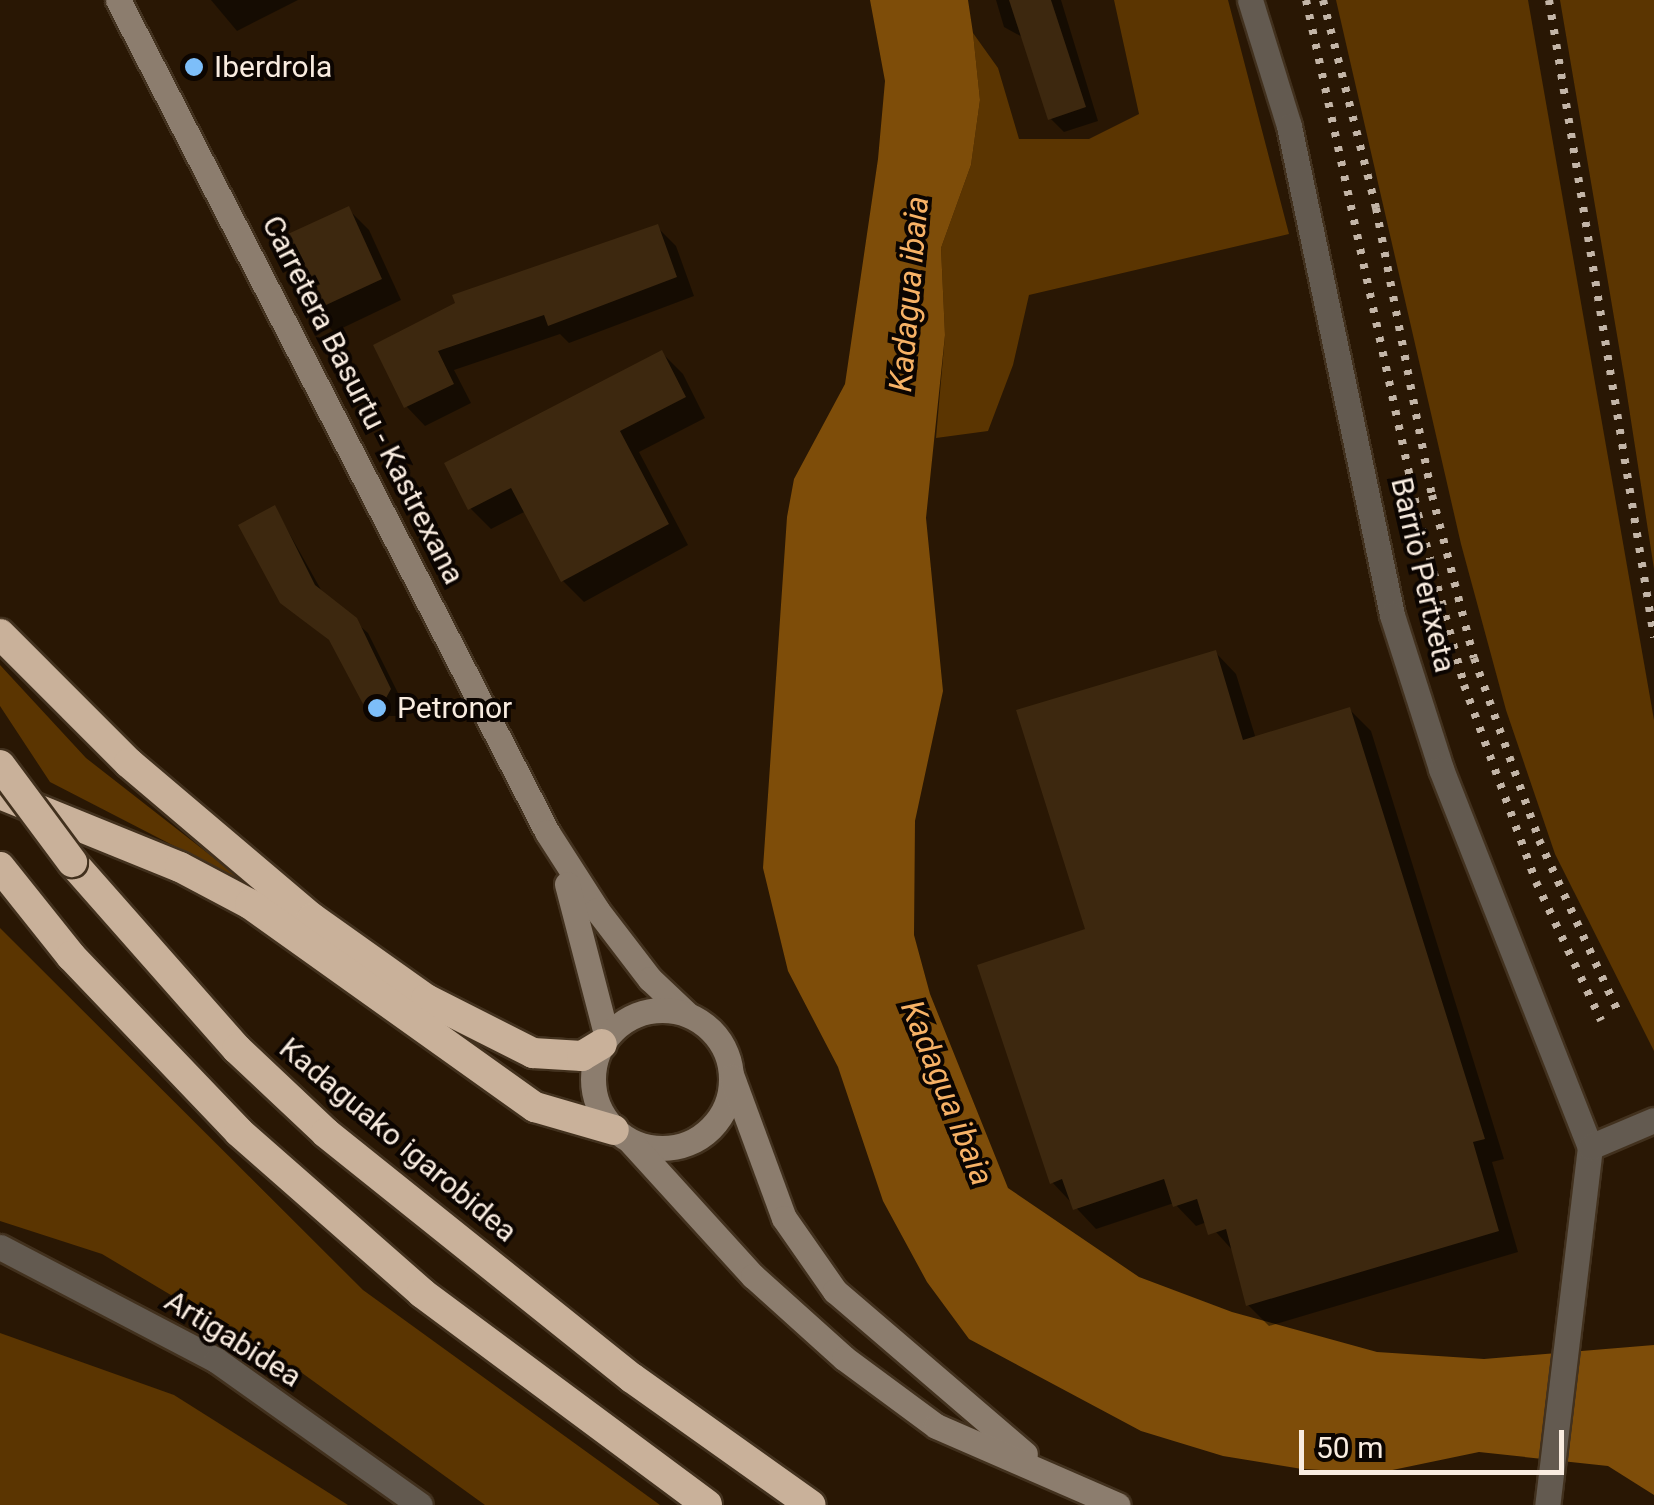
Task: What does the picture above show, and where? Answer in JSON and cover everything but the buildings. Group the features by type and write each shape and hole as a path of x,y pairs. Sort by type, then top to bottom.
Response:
{"highway":[{"path":"0,634 129,763 312,918 426,999 534,1053 582,1056 604,1039"},
{"name":"Kadaguako igarobidea","path":"0,764 72,862 237,1049 326,1133 632,1378 811,1505"},
{"path":"0,794 180,867 250,904 535,1108 622,1135"},
{"path":"0,867 71,956 239,1132 422,1293 707,1505"}],"street":[{"name":"Carretera Basurtu - Kastrexana","path":"118,0 548,832"},
{"name":"Barrio Pertxeta","path":"1250,0 1289,126 1392,615 1441,769 1590,1147"},
{"path":"548,832 596,910 650,979 717,1036 784,1218 835,1291 898,1351 1048,1472"},
{"path":"548,832 580,918 604,1039 594,1094 622,1135 753,1276 844,1358 936,1426 1118,1505"},
{"path":"604,1039 637,1014 687,1014"},
{"path":"622,1135 666,1149 704,1134 720,1118 732,1077"},
{"path":"1548,1505 1590,1147 1654,1120"},
{"name":"Artigabidea","path":"0,1247 216,1360 420,1505"}],"shaded area":[{"path":"1114,0 1228,0 1289,234 1029,295 1013,365 988,431 936,438 945,335 941,248 971,165 980,100 973,33 998,68 1019,139 1089,139 1139,114"},
{"path":"1336,0 1528,0 1654,720 1654,1051 1555,854 1506,710 1461,544"},
{"path":"1560,0 1654,0 1654,569 1625,382"},
{"path":"0,665 86,758 246,883 50,782 0,706"},
{"path":"0,928 363,1290 660,1505 485,1505 302,1373 102,1254 0,1221"},
{"path":"0,1333 174,1395 348,1505 0,1505"}],"water":[{"name":"Kadagua ibaia","path":"870,0 968,0 973,33 980,100 971,165 941,248 945,335 926,518 943,691 915,821 914,935 930,994 1008,1188 1139,1277 1232,1312 1377,1352 1484,1359 1654,1345 1654,1495 1608,1466 1479,1452 1378,1473 1302,1469 1223,1456 1141,1431 969,1339 927,1282 883,1201 838,1067 788,971 763,868 787,517 794,479 845,384 878,159 885,81"}],"railway":[{"path":"1306,0 1418,514 1464,685 1536,882 1601,1020"},
{"path":"1323,0 1376,208 1432,495 1474,658 1539,840 1620,1016"},
{"path":"1549,0 1654,637"}],"place":[{"name":"Iberdrola","path":"194,67"},
{"name":"Petronor","path":"377,708"}]}
